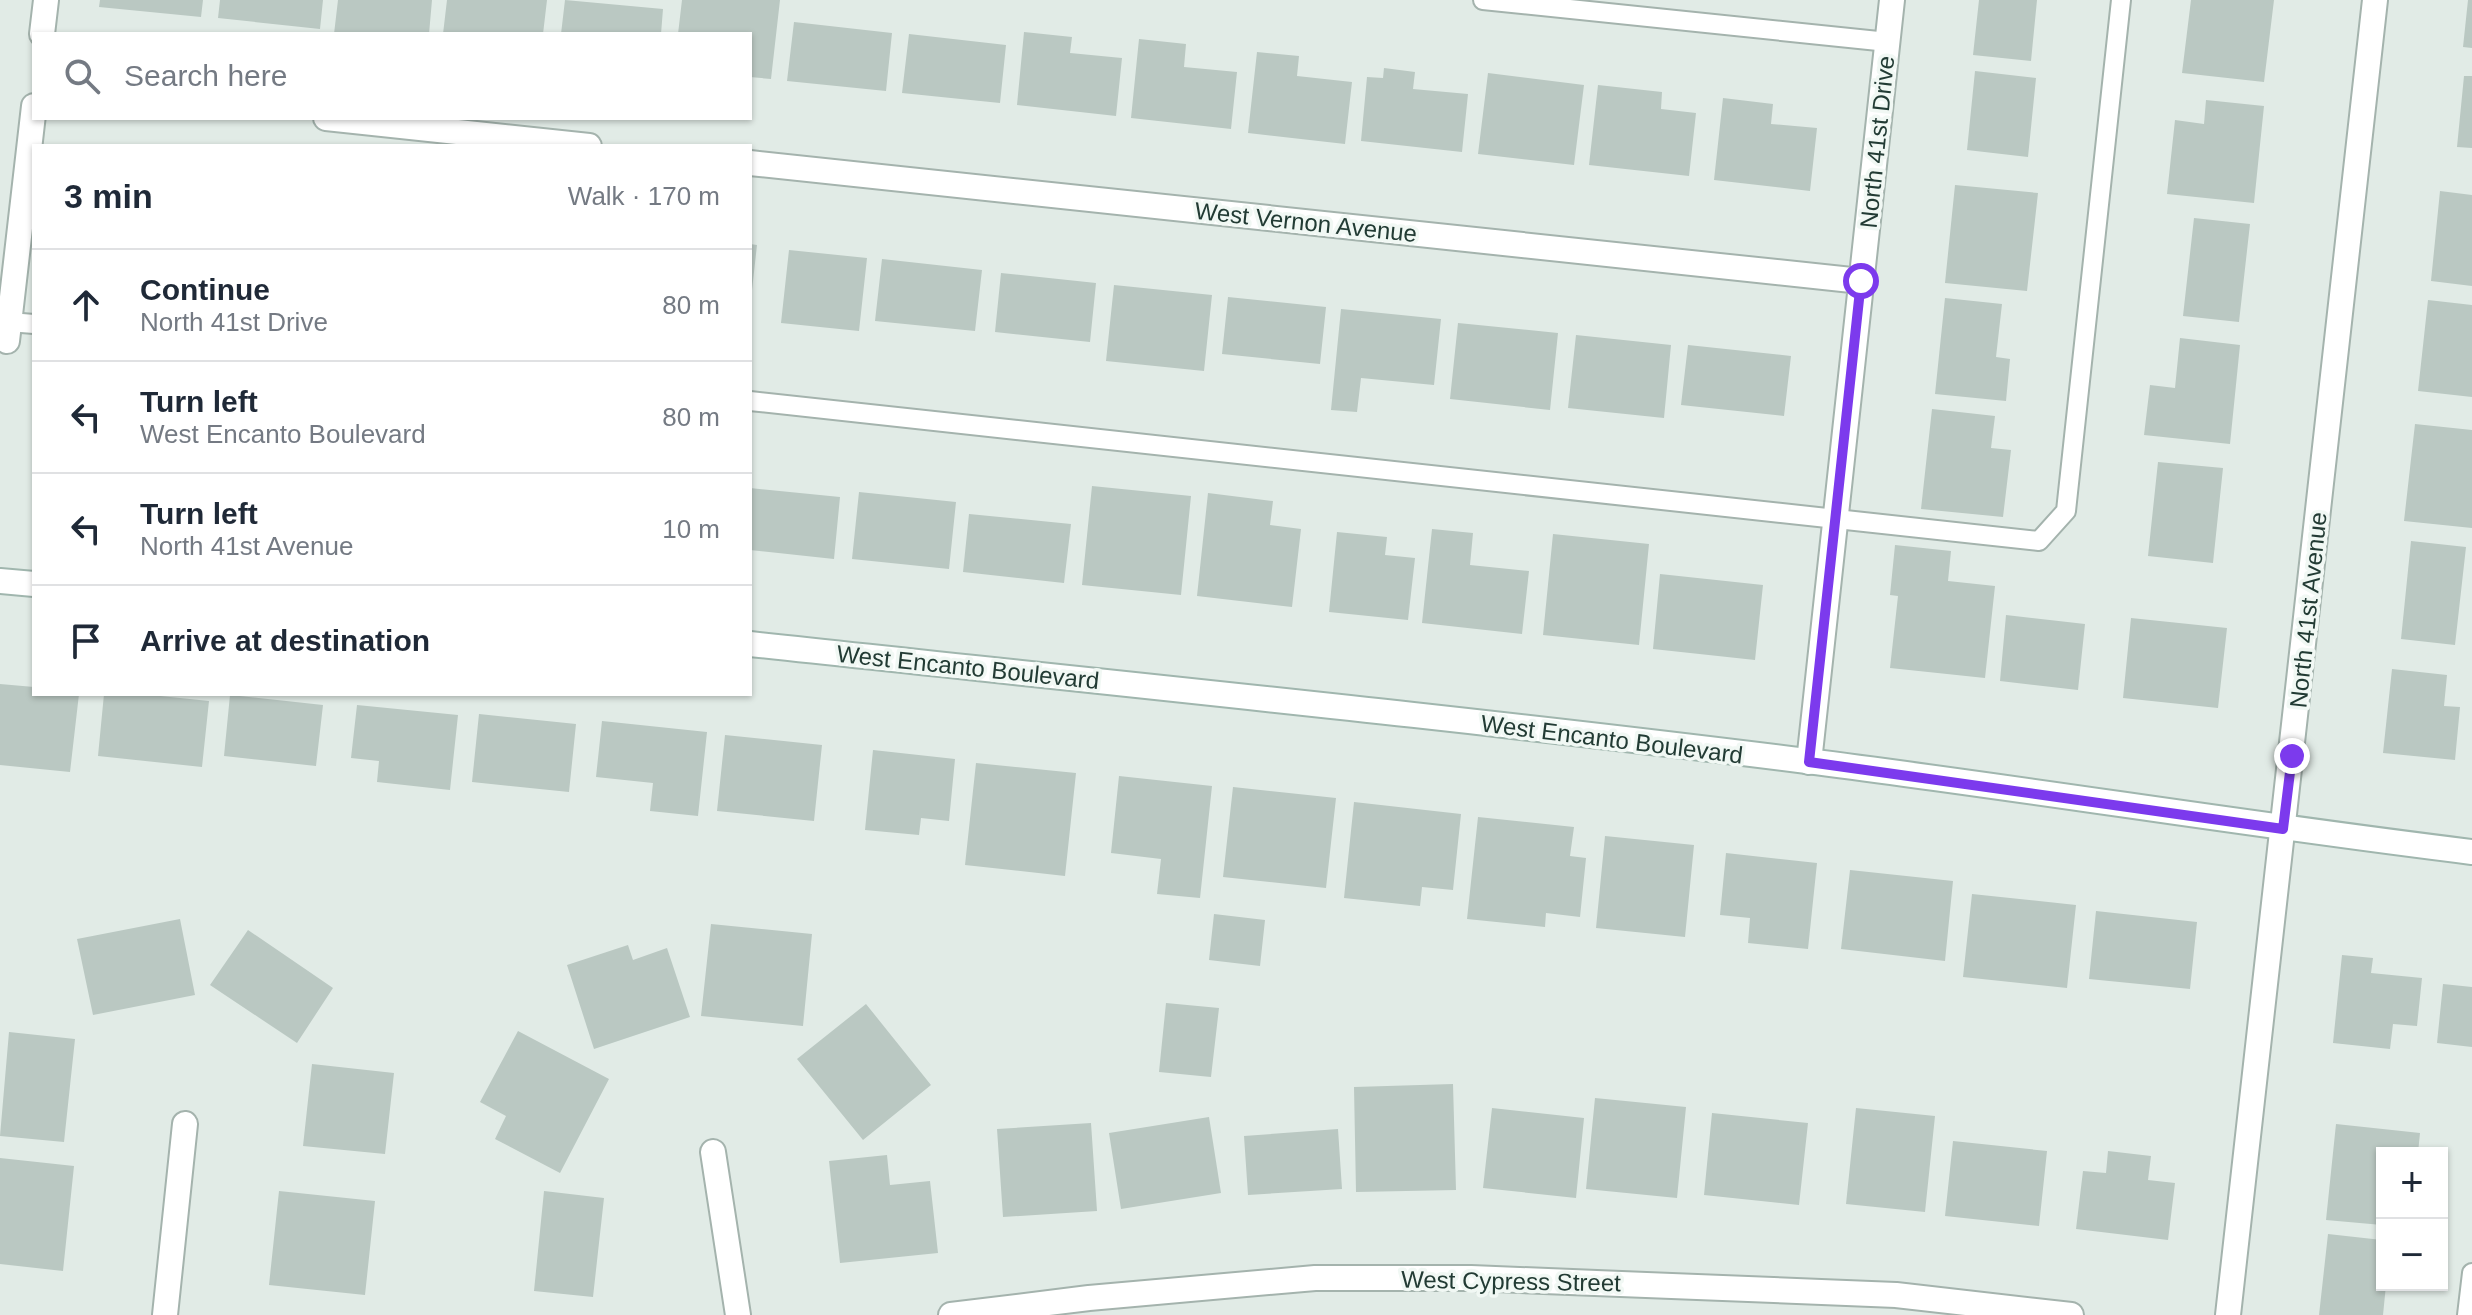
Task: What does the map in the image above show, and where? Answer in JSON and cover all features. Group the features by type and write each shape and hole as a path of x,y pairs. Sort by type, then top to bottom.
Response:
{"street":[{"path":"42,32 46,0"},
{"name":"North 41st Drive","path":"1809,762 1892,0"},
{"name":"North 41st Avenue","path":"2228,1315 2375,0"},
{"path":"8,331 32,120"},
{"path":"345,120 570,144"},
{"name":"West Vernon Avenue","path":"752,163 1861,281"},
{"path":"0,581 32,584"},
{"name":"West Encanto Boulevard","path":"752,644 1306,703 1809,762 2283,829 2472,852"},
{"path":"165,1315 185,1124"},
{"path":"713,1152 738,1315"},
{"name":"West Cypress Street","path":"951,1315 1089,1298 1315,1278 1471,1278 1896,1295 2071,1315"}],"lane":[{"path":"1483,0 1888,42"},
{"path":"752,401 2039,541 2066,511 2121,0"},
{"path":"8,331 32,325"},
{"path":"2467,1315 2472,1273"}],"building":[{"path":"100,0 203,0 201,17 99,7"},
{"path":"220,0 323,0 320,29 218,18"},
{"path":"338,0 432,0 429,32 334,32"},
{"path":"447,0 547,0 543,32 443,32"},
{"path":"565,0 663,9 661,32 561,32"},
{"path":"682,0 780,0 771,79 752,77 752,32 678,32"},
{"path":"1979,0 2037,0 2031,61 1973,55"},
{"path":"2191,0 2274,0 2264,82 2182,73"},
{"path":"2468,0 2472,0 2472,48 2463,47"},
{"path":"794,22 892,33 886,91 787,81"},
{"path":"1024,32 1072,37 1070,53 1122,58 1116,116 1017,105"},
{"path":"909,34 1006,45 1000,103 902,93"},
{"path":"1139,39 1186,44 1184,67 1237,72 1231,129 1131,118"},
{"path":"1257,52 1299,56 1297,76 1352,82 1345,144 1248,133"},
{"path":"1384,68 1415,72 1413,89 1468,94 1462,152 1361,141 1367,77 1383,78"},
{"path":"1975,71 2036,78 2028,157 1967,150"},
{"path":"1488,73 1584,85 1574,165 1478,154"},
{"path":"2464,76 2472,76 2472,148 2457,147"},
{"path":"1598,85 1662,92 1661,109 1696,113 1689,176 1589,165"},
{"path":"1723,98 1773,104 1771,124 1817,128 1810,191 1714,180"},
{"path":"2206,100 2264,106 2254,203 2167,194 2175,120 2204,124"},
{"path":"1955,185 2038,193 2027,291 1945,283"},
{"path":"2440,191 2472,195 2472,286 2431,281"},
{"path":"2194,218 2250,224 2239,322 2183,316"},
{"path":"752,244 757,245 752,290"},
{"path":"789,250 867,258 859,331 781,323"},
{"path":"882,259 982,270 975,331 875,321"},
{"path":"1001,273 1096,283 1090,342 995,332"},
{"path":"1114,285 1212,295 1204,371 1106,361"},
{"path":"1228,297 1326,307 1320,364 1222,354"},
{"path":"1945,298 2002,304 1996,357 2010,359 2006,401 1935,394"},
{"path":"2428,300 2472,305 2472,397 2418,391"},
{"path":"1341,309 1441,319 1434,385 1361,378 1357,412 1331,410"},
{"path":"1458,323 1558,333 1550,410 1450,399"},
{"path":"1576,335 1671,345 1664,418 1568,408"},
{"path":"2180,338 2240,345 2230,444 2144,435 2150,385 2175,388"},
{"path":"1688,345 1791,356 1784,416 1681,405"},
{"path":"1932,409 1995,416 1991,448 2011,450 2003,517 1921,509"},
{"path":"2415,424 2472,430 2472,528 2404,521"},
{"path":"2158,462 2223,468 2213,563 2148,556"},
{"path":"1092,486 1191,496 1181,595 1082,585"},
{"path":"752,488 840,497 834,559 752,550"},
{"path":"859,492 956,502 949,569 852,559"},
{"path":"1208,493 1273,501 1270,525 1301,529 1292,607 1197,596"},
{"path":"969,514 1071,524 1064,583 963,572"},
{"path":"1432,529 1473,533 1470,565 1529,571 1522,634 1422,623"},
{"path":"1337,532 1387,537 1385,555 1415,558 1408,620 1329,612"},
{"path":"1553,534 1649,544 1639,645 1543,635"},
{"path":"2411,541 2466,547 2455,645 2401,639"},
{"path":"1895,545 1951,551 1948,581 1995,586 1985,678 1890,668 1898,596 1890,595"},
{"path":"1660,574 1763,585 1755,660 1653,649"},
{"path":"2006,615 2085,624 2078,690 2000,681"},
{"path":"2131,618 2227,628 2218,708 2123,698"},
{"path":"2392,669 2447,675 2444,706 2460,707 2455,760 2383,753"},
{"path":"0,684 32,687 32,696 79,696 70,772 0,765"},
{"path":"104,696 160,696 209,701 202,767 98,756"},
{"path":"230,696 323,705 316,766 224,756"},
{"path":"357,705 458,715 450,790 377,782 379,761 351,758"},
{"path":"479,714 576,724 569,792 472,782"},
{"path":"602,721 707,732 698,816 650,811 653,783 596,777"},
{"path":"725,735 822,745 814,821 717,811"},
{"path":"873,750 955,759 949,821 921,818 919,835 865,830"},
{"path":"976,763 1076,773 1065,876 965,865"},
{"path":"1119,776 1212,786 1200,898 1157,894 1161,859 1111,853"},
{"path":"1233,787 1336,798 1326,888 1223,877"},
{"path":"1354,802 1461,814 1453,890 1422,887 1420,906 1344,898"},
{"path":"1478,817 1574,827 1570,856 1586,858 1580,917 1546,913 1545,927 1467,919"},
{"path":"1605,836 1694,845 1685,937 1596,928"},
{"path":"1726,853 1817,863 1808,949 1748,943 1750,918 1720,915"},
{"path":"1850,870 1953,881 1945,961 1841,949"},
{"path":"1972,894 2076,905 2067,988 1963,977"},
{"path":"2096,911 2197,922 2190,989 2089,979"},
{"path":"1214,914 1265,920 1260,966 1209,960"},
{"path":"180,919 195,995 93,1015 77,939"},
{"path":"711,924 812,934 803,1026 701,1016"},
{"path":"248,930 333,988 297,1043 210,985"},
{"path":"628,945 633,960 667,948 690,1017 594,1049 567,965"},
{"path":"2342,955 2373,958 2371,973 2422,978 2417,1026 2393,1024 2390,1049 2333,1043"},
{"path":"2443,984 2472,987 2472,1047 2437,1043"},
{"path":"1166,1003 1219,1008 1211,1077 1159,1072"},
{"path":"866,1004 931,1085 863,1140 797,1059"},
{"path":"518,1031 609,1079 560,1173 495,1139 506,1116 480,1102"},
{"path":"9,1032 75,1039 64,1142 0,1136"},
{"path":"312,1064 394,1073 385,1154 303,1146"},
{"path":"1453,1084 1456,1190 1356,1192 1354,1087"},
{"path":"1595,1098 1686,1107 1677,1198 1586,1189"},
{"path":"1492,1108 1584,1118 1576,1198 1483,1188"},
{"path":"1856,1108 1935,1116 1925,1212 1846,1204"},
{"path":"1712,1113 1808,1123 1799,1205 1704,1195"},
{"path":"1209,1117 1221,1193 1121,1209 1109,1133"},
{"path":"1091,1123 1097,1211 1003,1217 997,1129"},
{"path":"2336,1124 2420,1133 2419,1147 2376,1147 2376,1224 2326,1220"},
{"path":"1338,1129 1342,1189 1248,1195 1244,1136"},
{"path":"1953,1141 2047,1151 2039,1226 1945,1216"},
{"path":"2108,1151 2151,1156 2148,1180 2175,1183 2168,1240 2076,1229 2083,1171 2106,1173"},
{"path":"887,1155 890,1185 930,1181 938,1253 840,1263 829,1161"},
{"path":"0,1158 74,1166 63,1271 0,1264"},
{"path":"279,1191 375,1201 365,1295 269,1285"},
{"path":"544,1191 604,1198 593,1297 534,1291"},
{"path":"2328,1234 2376,1239 2376,1291 2385,1291 2383,1315 2319,1315"}],"route":[{"path":"1861,281 1809,762 2283,829 2292,756"}]}
